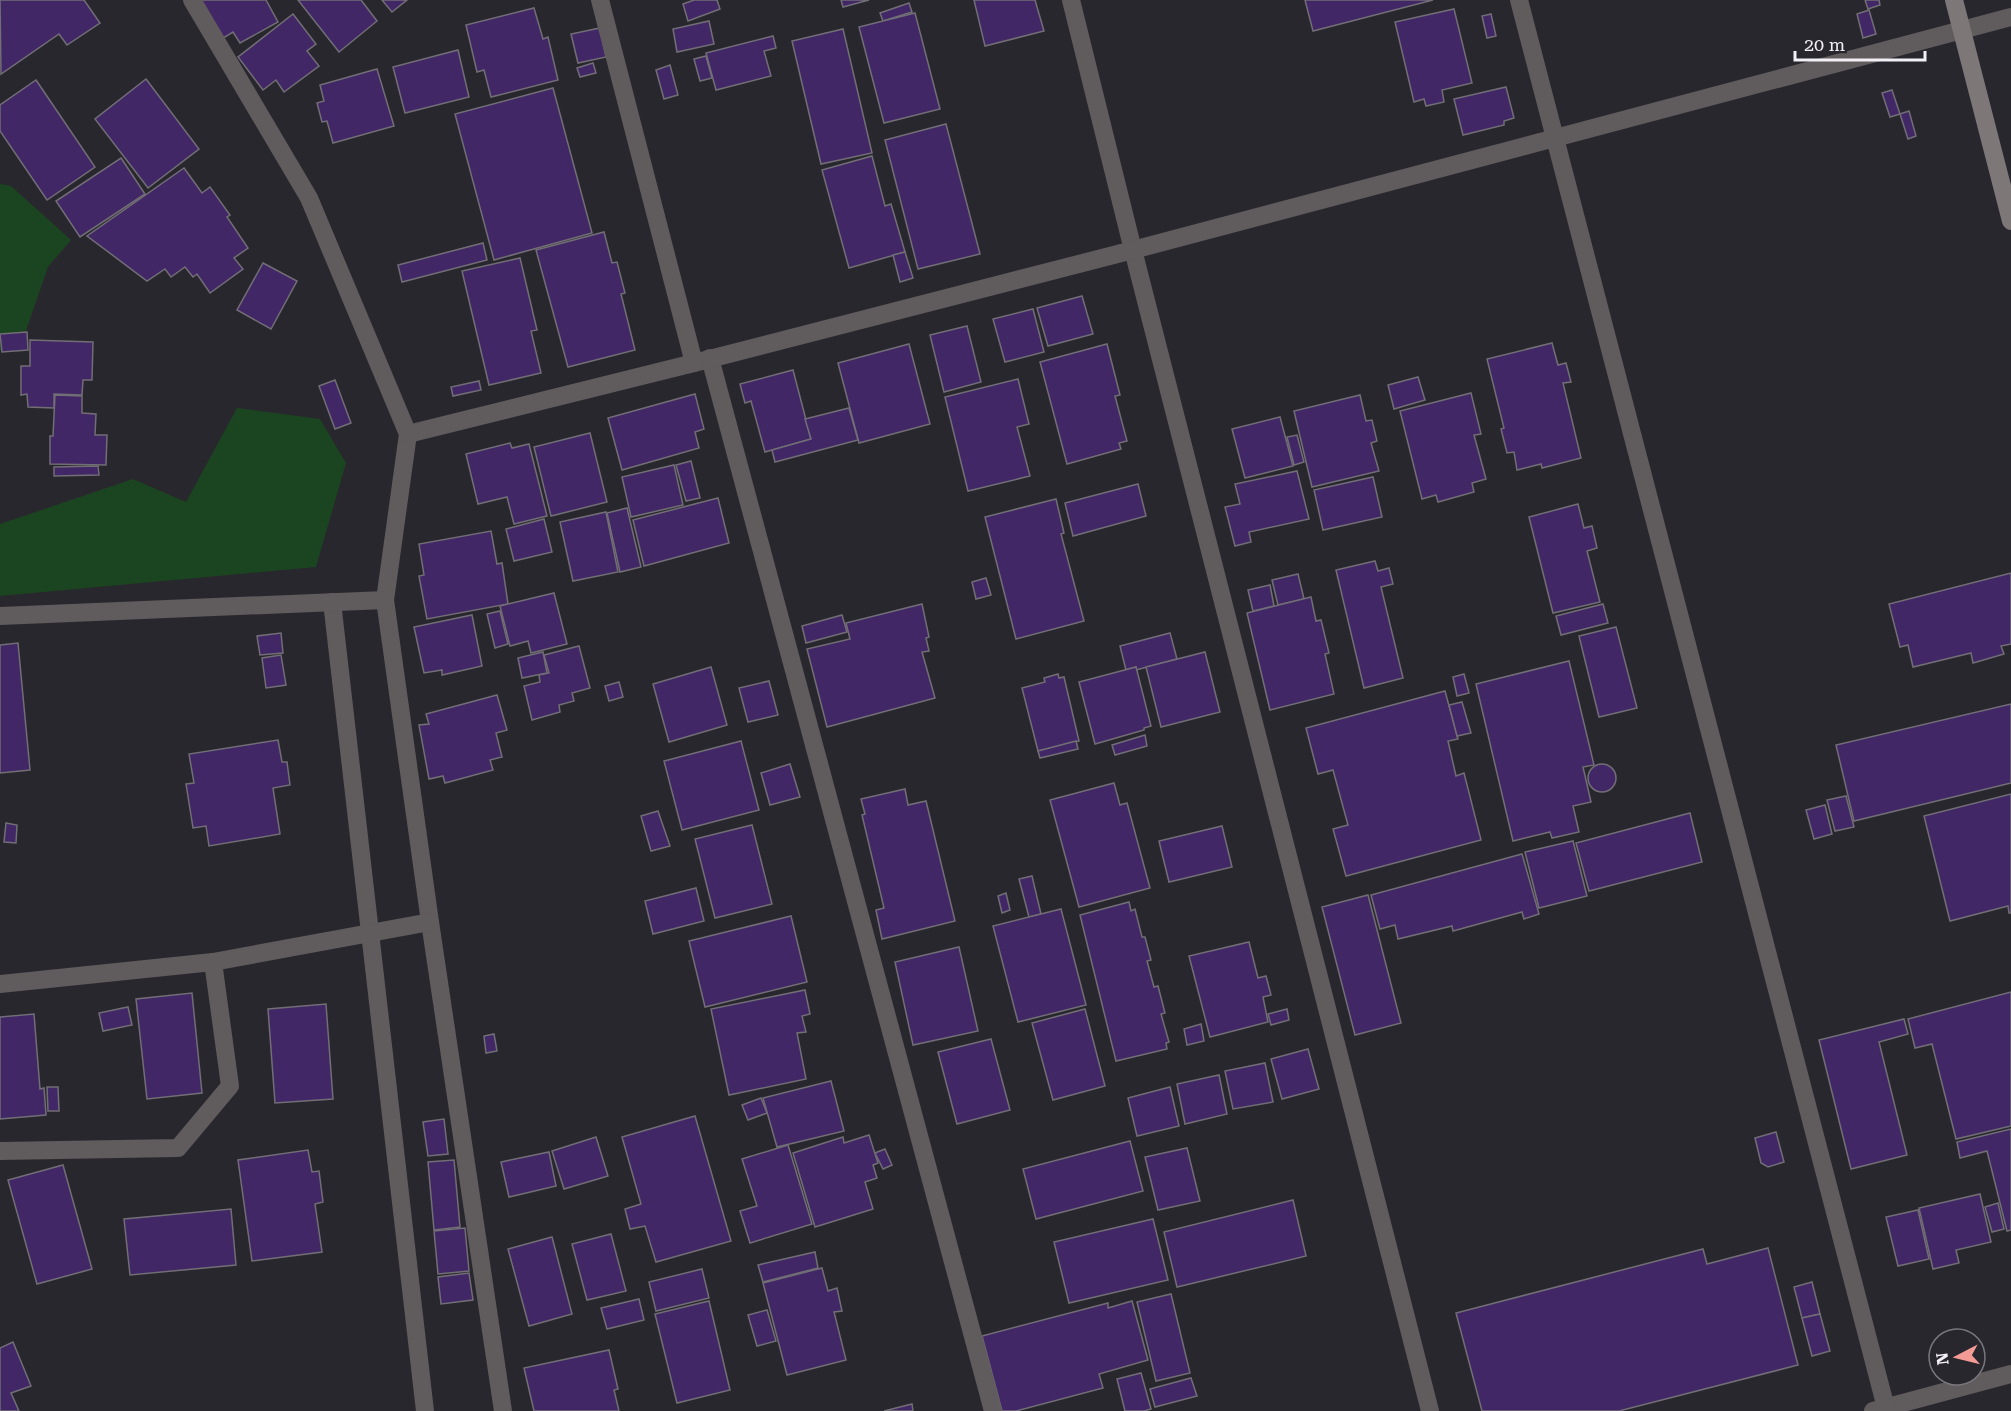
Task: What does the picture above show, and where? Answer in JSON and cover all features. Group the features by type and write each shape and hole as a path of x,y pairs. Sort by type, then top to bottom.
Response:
{"main road":[{"path":"1954,0 2011,221"}],"street":[{"path":"192,0 309,198 408,434 385,600 430,922 503,1411"},
{"path":"600,0 993,1411"},
{"path":"1071,0 1430,1411"},
{"path":"1519,0 1880,1409 2011,1374"},
{"path":"408,434 1133,250 2011,17"},
{"path":"0,616 385,600"},
{"path":"332,602 425,1411"},
{"path":"0,984 213,962 430,922"},
{"path":"0,1151 178,1148 230,1086 213,962"}],"green space":[{"path":"0,184 11,186 71,240 48,267 22,342 0,351"},
{"path":"237,408 320,419 346,463 316,567 0,596 0,524 133,479 186,502"}],"building":[{"path":"0,0 84,0 100,23 67,45 59,34 1,74"},
{"path":"197,0 266,0 278,22 240,43 233,32 220,40"},
{"path":"298,0 361,0 377,21 339,52"},
{"path":"382,0 407,0 392,12"},
{"path":"694,0 717,0 720,9 688,21 683,4"},
{"path":"841,0 869,0 843,7"},
{"path":"974,0 1035,0 1044,31 985,46"},
{"path":"1305,0 1433,0 1313,31"},
{"path":"1865,0 1879,0 1880,5 1868,9"},
{"path":"909,3 912,12 883,21 880,13"},
{"path":"534,8 543,39 548,37 558,80 491,97 484,70 477,72 466,25"},
{"path":"1454,9 1472,83 1442,90 1444,102 1426,106 1424,99 1414,102 1395,22"},
{"path":"1869,10 1876,34 1863,38 1857,14"},
{"path":"915,13 940,109 884,123 859,27"},
{"path":"293,14 316,44 307,51 319,66 284,92 276,80 263,90 238,57"},
{"path":"1491,14 1496,36 1487,38 1482,16"},
{"path":"709,21 714,44 677,52 673,29"},
{"path":"600,28 606,57 578,63 571,34"},
{"path":"843,29 872,153 821,164 792,41"},
{"path":"773,36 776,48 764,51 771,76 716,90 706,53"},
{"path":"458,50 469,97 405,113 393,67"},
{"path":"706,56 712,78 700,81 694,59"},
{"path":"593,63 596,73 580,77 577,68"},
{"path":"670,65 678,95 664,99 656,70"},
{"path":"377,69 394,126 333,143 327,121 322,122 317,103 324,101 320,85"},
{"path":"146,79 199,149 148,188 95,119"},
{"path":"36,80 95,167 47,200 0,131 0,105"},
{"path":"1506,87 1514,118 1504,121 1504,125 1463,135 1454,99"},
{"path":"553,88 592,233 494,260 455,114"},
{"path":"1892,90 1900,114 1890,117 1882,93"},
{"path":"1909,111 1916,136 1908,139 1900,114"},
{"path":"946,124 980,254 918,269 885,140"},
{"path":"872,156 885,206 891,204 905,252 849,268 822,170"},
{"path":"121,158 145,194 80,237 56,201"},
{"path":"184,168 202,193 210,187 230,215 227,217 248,248 234,258 243,269 210,293 197,274 193,277 185,267 171,277 165,269 147,281 87,236"},
{"path":"604,232 612,263 617,262 625,293 621,294 635,350 568,367 536,250"},
{"path":"483,243 487,260 402,282 398,265"},
{"path":"905,252 913,278 900,282 893,255"},
{"path":"520,258 537,330 531,331 541,373 489,385 462,271"},
{"path":"263,263 297,281 271,329 237,310"},
{"path":"1082,296 1093,334 1048,346 1037,308"},
{"path":"1033,309 1044,352 1005,362 993,319"},
{"path":"967,326 981,382 944,392 930,335"},
{"path":"27,332 28,350 2,352 0,334"},
{"path":"30,340 93,342 92,380 83,380 82,395 54,394 54,408 28,407 27,394 21,395 21,366 30,366"},
{"path":"1552,343 1558,365 1566,363 1571,382 1563,383 1581,458 1542,468 1541,464 1517,470 1514,452 1507,453 1501,429 1504,428 1487,359"},
{"path":"909,344 930,424 859,443 838,363"},
{"path":"1107,344 1120,395 1115,396 1127,441 1119,443 1121,449 1067,464 1040,362"},
{"path":"793,370 811,439 765,452 751,401 745,403 740,384"},
{"path":"1418,377 1425,400 1394,409 1388,385"},
{"path":"1018,379 1029,424 1017,427 1030,476 968,491 945,397"},
{"path":"335,380 351,423 335,429 319,386"},
{"path":"479,381 481,390 453,396 451,387"},
{"path":"1471,393 1481,434 1474,435 1486,479 1472,483 1474,492 1438,502 1436,495 1422,499 1400,411"},
{"path":"695,394 704,429 695,432 699,448 622,470 608,418"},
{"path":"55,395 82,396 82,413 96,414 95,435 107,435 106,465 50,464 50,436 53,436"},
{"path":"1360,395 1366,421 1372,420 1377,441 1371,443 1379,471 1312,487 1294,411"},
{"path":"849,408 858,440 775,462 772,450 811,439 805,419"},
{"path":"1280,417 1293,466 1245,478 1232,429"},
{"path":"590,433 607,502 551,516 534,447"},
{"path":"1297,435 1304,462 1294,465 1287,437"},
{"path":"510,443 512,448 529,444 547,516 514,524 507,497 478,504 466,454"},
{"path":"691,461 700,498 686,501 676,465"},
{"path":"674,465 683,505 631,517 622,477"},
{"path":"98,466 99,475 54,476 54,467"},
{"path":"1297,471 1309,519 1249,532 1251,542 1235,546 1225,507 1240,504 1235,484"},
{"path":"1373,477 1382,517 1323,530 1314,490"},
{"path":"1138,484 1146,516 1073,536 1065,503"},
{"path":"718,498 729,543 644,566 633,520"},
{"path":"1056,499 1064,533 1061,534 1084,621 1016,639 985,517"},
{"path":"1578,504 1584,528 1592,526 1597,548 1587,551 1600,602 1553,613 1529,517"},
{"path":"627,508 641,567 620,572 607,513"},
{"path":"606,512 618,572 573,581 560,522"},
{"path":"544,519 552,552 514,561 506,529"},
{"path":"491,531 497,564 502,563 508,604 427,619 419,576 424,575 419,544"},
{"path":"1375,561 1378,571 1389,568 1393,584 1381,587 1403,678 1364,688 1336,570"},
{"path":"2011,573 2011,644 2001,646 2004,654 1973,663 1971,653 1913,667 1908,645 1900,647 1889,604"},
{"path":"1298,574 1304,599 1278,605 1272,580"},
{"path":"986,578 991,595 976,599 972,582"},
{"path":"1270,585 1274,606 1253,611 1248,590"},
{"path":"554,593 567,644 531,653 528,641 510,646 500,606"},
{"path":"1311,597 1316,621 1321,620 1329,653 1325,654 1334,694 1270,710 1247,613"},
{"path":"922,604 929,637 926,638 929,651 922,652 935,698 827,727 807,649 850,639 846,623"},
{"path":"1603,604 1608,623 1561,635 1556,616"},
{"path":"500,611 508,644 495,648 487,614"},
{"path":"472,615 482,666 442,675 442,670 424,673 414,627"},
{"path":"842,615 847,632 806,643 802,626"},
{"path":"1616,627 1637,708 1599,717 1579,636"},
{"path":"281,633 283,653 260,655 257,636"},
{"path":"1170,633 1177,659 1136,670 1136,667 1126,670 1120,646"},
{"path":"18,643 30,770 0,773 0,645"},
{"path":"579,646 590,688 572,693 574,701 559,705 560,712 532,720 524,686 540,682 539,675 549,673 544,655"},
{"path":"543,652 547,673 522,678 518,658"},
{"path":"1205,652 1220,712 1161,727 1146,667"},
{"path":"281,655 286,685 266,688 262,658"},
{"path":"1569,661 1594,765 1583,767 1591,802 1573,806 1579,832 1552,838 1550,832 1513,841 1476,684"},
{"path":"711,667 727,725 669,742 653,684"},
{"path":"1136,667 1151,726 1095,744 1079,682"},
{"path":"1058,674 1059,678 1064,677 1079,741 1038,751 1022,688 1045,682 1044,678"},
{"path":"1464,674 1469,693 1457,696 1453,677"},
{"path":"769,681 778,715 748,722 739,688"},
{"path":"619,682 623,697 609,701 605,686"},
{"path":"1445,691 1458,739 1448,741 1456,776 1464,773 1481,840 1346,876 1333,829 1348,825 1333,770 1318,774 1306,728"},
{"path":"497,695 507,730 496,733 502,757 490,760 493,770 445,783 443,776 429,779 419,725 429,724 426,714"},
{"path":"1462,702 1471,733 1457,736 1449,705"},
{"path":"2011,704 2011,783 1854,821 1836,745"},
{"path":"1145,735 1147,746 1115,755 1112,745"},
{"path":"278,740 282,762 287,762 290,785 273,788 280,834 209,846 206,826 193,828 186,784 194,783 189,754"},
{"path":"741,741 759,810 682,830 664,761"},
{"path":"1076,741 1078,749 1040,758 1038,751"},
{"path":"790,764 800,797 770,805 761,773"},
{"path":"1602,764 1612,768 1616,778 1612,788 1602,792 1592,788 1588,778 1592,768"},
{"path":"1114,783 1120,805 1127,803 1150,888 1079,907 1050,800"},
{"path":"905,789 908,805 926,801 955,921 882,939 876,910 884,908 862,815 865,814 861,799"},
{"path":"2011,794 2011,913 2009,913 2008,906 1950,921 1924,816"},
{"path":"1846,796 1854,827 1835,831 1827,800"},
{"path":"1825,805 1832,834 1814,839 1806,810"},
{"path":"658,811 670,846 651,851 641,816"},
{"path":"1690,813 1702,862 1589,891 1576,843"},
{"path":"6,823 17,825 16,843 4,842"},
{"path":"752,825 772,904 715,918 695,839"},
{"path":"1222,826 1232,867 1169,882 1159,841"},
{"path":"1573,841 1587,896 1539,908 1525,852"},
{"path":"1522,854 1539,914 1524,919 1522,912 1453,931 1452,926 1398,939 1395,925 1380,929 1371,895"},
{"path":"1032,876 1041,914 1029,917 1019,879"},
{"path":"696,888 704,921 653,934 645,901"},
{"path":"1006,893 1010,910 1002,913 998,896"},
{"path":"1368,895 1401,1023 1355,1035 1322,907"},
{"path":"1129,902 1131,911 1135,909 1142,937 1145,937 1151,960 1147,961 1154,987 1158,986 1165,1013 1161,1014 1169,1042 1166,1043 1167,1049 1116,1061 1080,915"},
{"path":"1061,909 1086,1005 1018,1022 993,926"},
{"path":"791,916 807,982 705,1007 689,941"},
{"path":"1249,942 1258,978 1266,976 1271,995 1263,997 1268,1022 1210,1037 1189,956"},
{"path":"959,947 978,1031 913,1045 895,962"},
{"path":"805,990 810,1014 802,1016 806,1032 797,1033 806,1079 729,1095 711,1009"},
{"path":"2011,992 2011,1126 1956,1139 1932,1044 1915,1048 1908,1019"},
{"path":"192,993 202,1093 147,1099 136,999"},
{"path":"326,1004 333,1099 275,1103 268,1009"},
{"path":"128,1007 132,1025 103,1031 99,1013"},
{"path":"1085,1009 1105,1086 1053,1100 1032,1023"},
{"path":"1287,1009 1289,1020 1271,1025 1268,1014"},
{"path":"34,1014 40,1089 44,1088 46,1115 0,1119 0,1017"},
{"path":"1904,1019 1908,1034 1879,1042 1907,1155 1851,1169 1819,1040"},
{"path":"1201,1024 1204,1041 1187,1045 1184,1029"},
{"path":"494,1034 497,1051 486,1053 484,1036"},
{"path":"991,1039 1010,1110 957,1124 938,1052"},
{"path":"1308,1049 1319,1089 1282,1099 1271,1059"},
{"path":"1265,1063 1273,1102 1233,1109 1225,1071"},
{"path":"1219,1075 1227,1114 1185,1124 1177,1084"},
{"path":"831,1081 844,1131 777,1147 763,1098"},
{"path":"47,1087 58,1087 59,1111 48,1111"},
{"path":"1170,1087 1179,1126 1137,1136 1128,1098"},
{"path":"761,1098 767,1113 748,1120 742,1105"},
{"path":"695,1116 731,1241 656,1262 645,1226 630,1229 625,1209 641,1204 622,1137"},
{"path":"444,1119 448,1154 428,1156 423,1122"},
{"path":"2011,1129 2011,1230 2007,1231 1987,1151 1960,1158 1957,1142"},
{"path":"1776,1132 1784,1162 1768,1167 1761,1163 1755,1138"},
{"path":"869,1135 878,1163 873,1165 877,1178 865,1182 873,1209 815,1227 793,1153 843,1137 844,1143"},
{"path":"596,1137 608,1176 564,1189 552,1151"},
{"path":"1130,1141 1143,1191 1036,1219 1023,1169"},
{"path":"788,1145 812,1224 750,1243 740,1211 757,1206 742,1159"},
{"path":"1187,1148 1200,1201 1158,1210 1145,1157"},
{"path":"885,1149 892,1165 883,1169 875,1153"},
{"path":"308,1150 312,1172 319,1171 323,1202 315,1204 322,1252 252,1261 238,1160"},
{"path":"549,1152 556,1186 509,1197 501,1162"},
{"path":"454,1160 460,1227 434,1230 428,1162"},
{"path":"63,1165 92,1269 37,1284 8,1180"},
{"path":"1980,1194 1991,1242 1956,1250 1959,1263 1933,1269 1919,1208"},
{"path":"1293,1200 1306,1256 1177,1287 1164,1232"},
{"path":"1998,1203 2004,1229 1992,1232 1985,1207"},
{"path":"231,1209 236,1265 130,1275 124,1219"},
{"path":"1918,1210 1929,1259 1898,1266 1886,1217"},
{"path":"1153,1219 1168,1280 1069,1303 1054,1242"},
{"path":"465,1228 469,1271 438,1274 434,1231"},
{"path":"611,1234 626,1291 587,1300 572,1244"},
{"path":"552,1237 572,1314 529,1326 508,1249"},
{"path":"1768,1248 1798,1365 1619,1411 1482,1411 1456,1313 1703,1249 1707,1264"},
{"path":"815,1252 818,1268 763,1282 758,1265"},
{"path":"822,1268 828,1291 837,1288 842,1311 834,1312 846,1360 787,1375 763,1283"},
{"path":"702,1269 709,1298 656,1311 649,1282"},
{"path":"469,1273 473,1300 441,1304 438,1277"},
{"path":"1812,1282 1820,1314 1802,1318 1794,1287"},
{"path":"1171,1294 1190,1373 1156,1381 1137,1302"},
{"path":"639,1299 644,1320 607,1329 601,1308"},
{"path":"709,1301 730,1390 677,1403 655,1314"},
{"path":"1132,1301 1148,1360 1099,1374 1103,1388 1016,1411 1002,1411 982,1336 1108,1303 1108,1308"},
{"path":"767,1310 776,1341 757,1346 748,1315"},
{"path":"1820,1314 1830,1351 1812,1356 1802,1318"},
{"path":"13,1342 31,1386 11,1393 19,1411 0,1411 0,1348"},
{"path":"609,1350 618,1389 614,1390 619,1411 534,1411 524,1368"},
{"path":"1141,1373 1151,1409 1125,1411 1117,1379"},
{"path":"1191,1378 1197,1396 1155,1407 1150,1389"},
{"path":"912,1404 913,1411 884,1411"}]}
